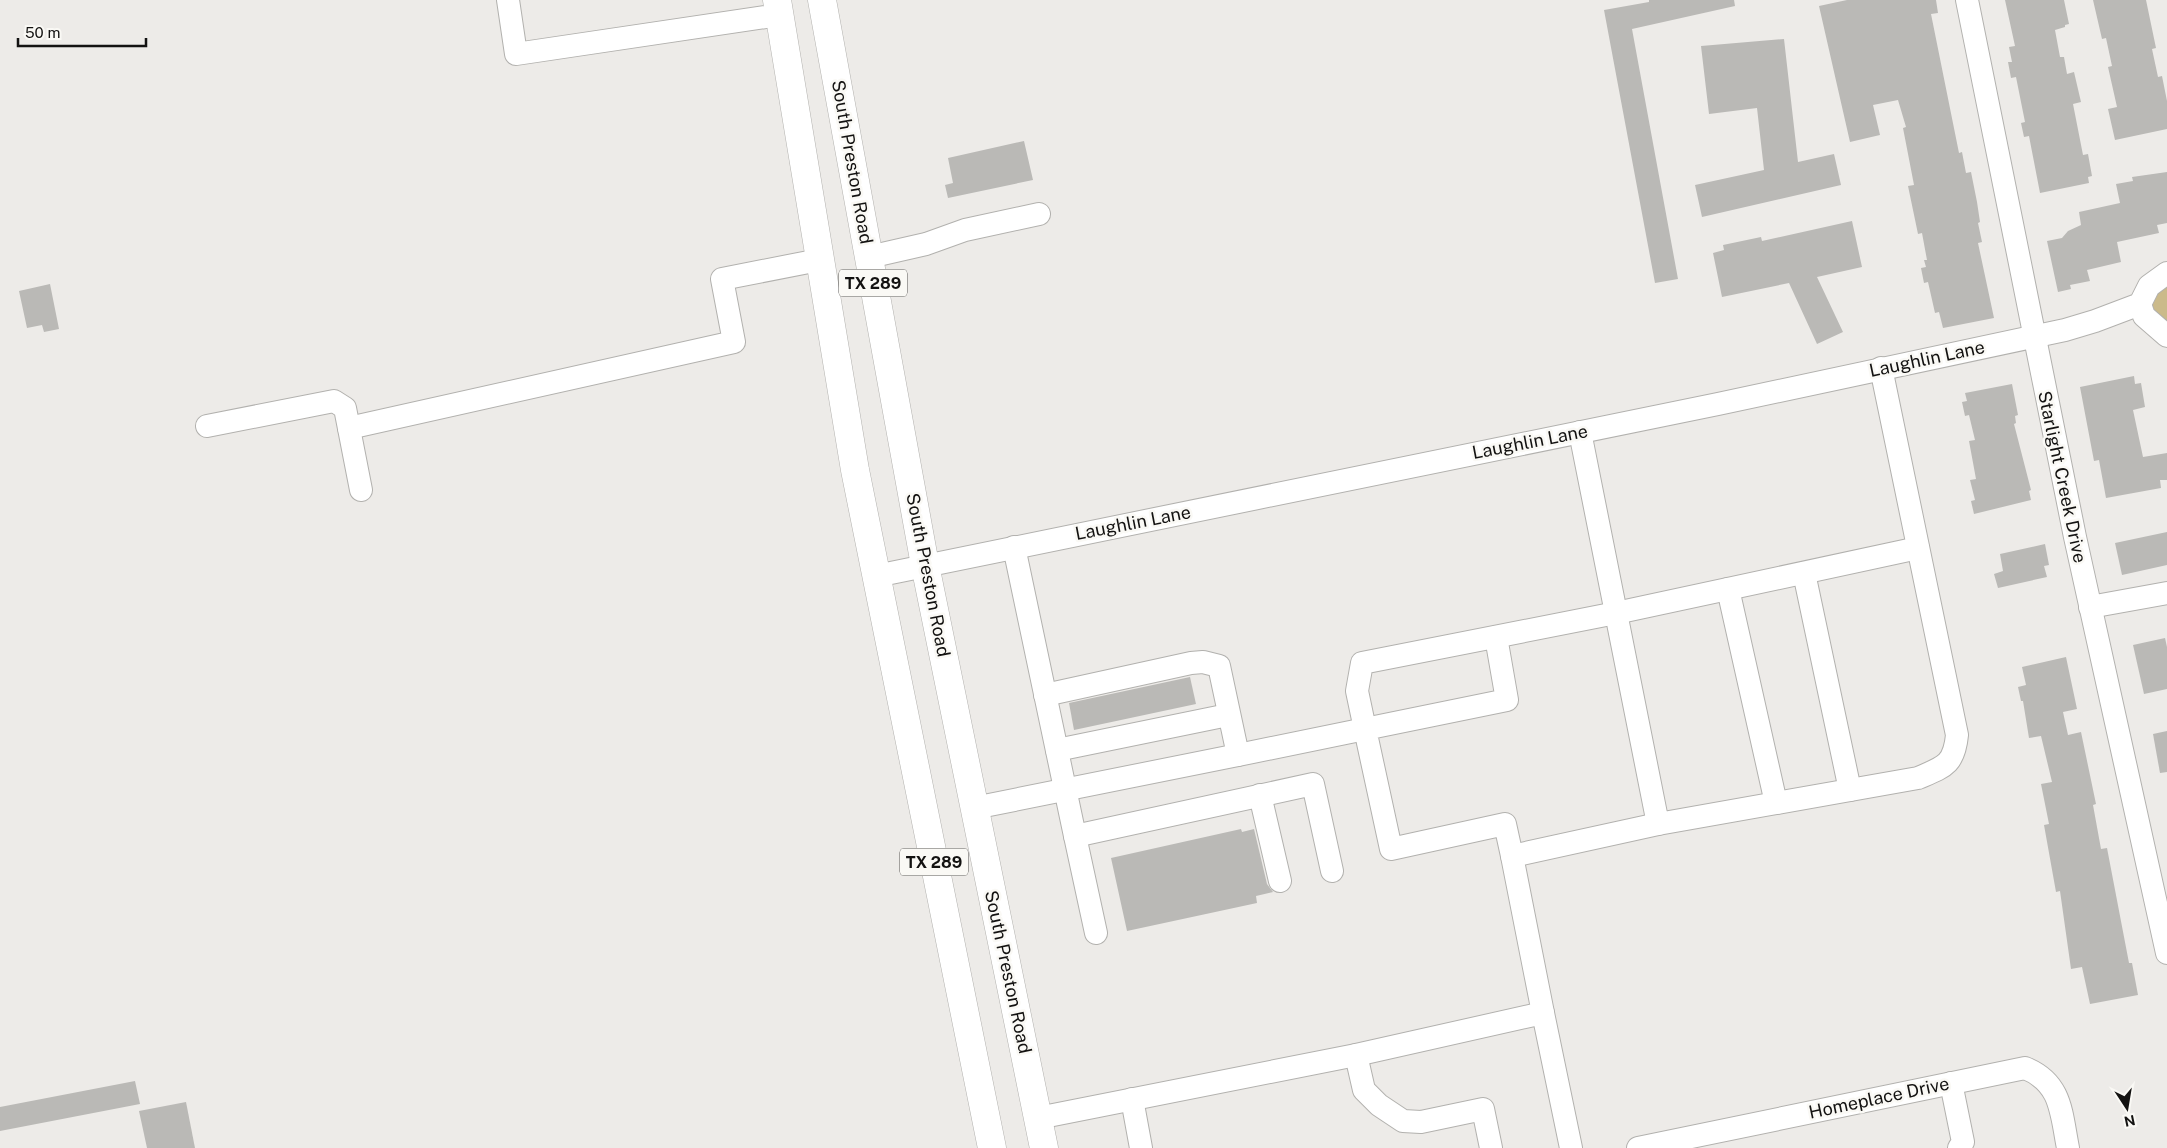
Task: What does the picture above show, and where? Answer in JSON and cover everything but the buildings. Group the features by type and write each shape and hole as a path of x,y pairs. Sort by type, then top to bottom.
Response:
{"main road":[{"name":"South Preston Road","path":"822,0 925,565 1044,1148"},
{"name":"TX 289","path":"778,7 850,445 992,1148"}],"street":[{"path":"508,0 516,54 778,7"},
{"name":"Starlight Creek Drive","path":"1967,0 2033,337 2090,608 2167,953"},
{"path":"869,257 926,244 965,230 1039,214"},
{"path":"349,428 734,342 722,279 819,260"},
{"path":"2167,273 2149,286 2140,304 2144,316 2167,336"},
{"name":"Laughlin Lane","path":"876,576 2033,337 2095,321 2140,304"},
{"path":"1512,856 1658,824 1918,778 1942,768 1955,752 1957,735 1881,368"},
{"path":"207,426 334,401 344,408 361,490"},
{"path":"1580,432 1658,824"},
{"path":"1014,547 1096,933"},
{"path":"1571,1148 1504,824 1391,849 1357,691 1362,663 1496,637 1918,548"},
{"path":"1804,573 1850,790"},
{"path":"1728,589 1776,803"},
{"path":"2090,608 2167,593"},
{"path":"974,808 1507,700 1496,637"},
{"path":"1045,695 1203,662 1218,666 1238,755"},
{"path":"1057,750 1228,715"},
{"path":"1075,836 1313,784 1332,871"},
{"path":"1260,795 1280,881"},
{"path":"1038,1118 1356,1055 1543,1013"},
{"path":"1356,1055 1364,1090 1379,1105 1402,1121 1421,1122 1483,1109 1491,1148"},
{"name":"Homeplace Drive","path":"1638,1148 2025,1068 2044,1078 2058,1097 2068,1148"},
{"path":"1951,1083 1963,1142 1959,1148"},
{"path":"1132,1099 1141,1148"}],"shaded area":[{"path":"2167,273 2167,336 2155,328 2149,286"}]}
